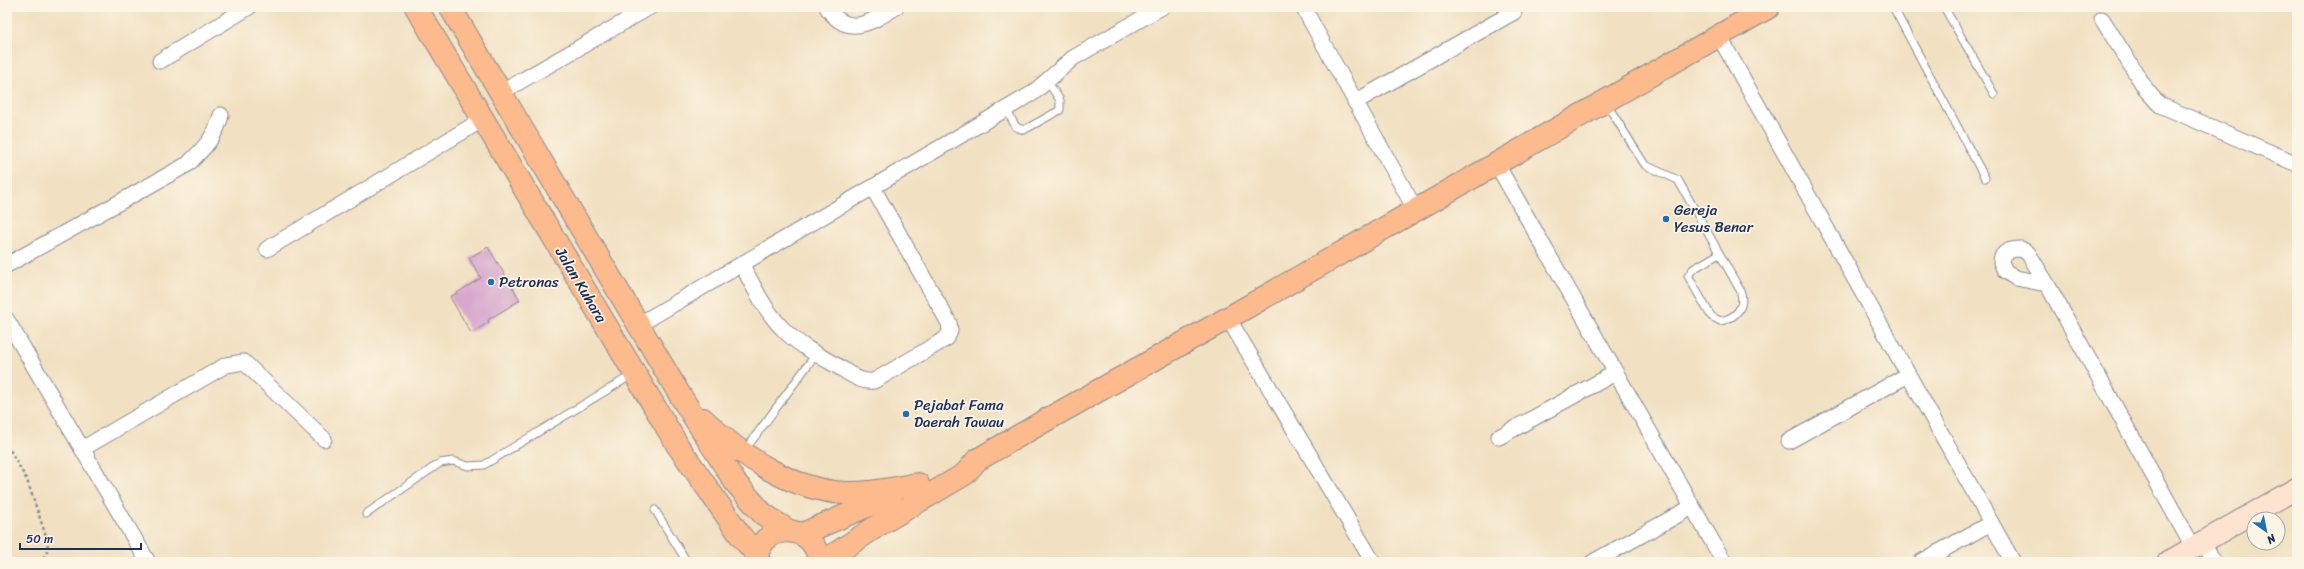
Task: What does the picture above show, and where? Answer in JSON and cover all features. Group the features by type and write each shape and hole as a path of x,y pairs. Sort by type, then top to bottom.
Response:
{"main road":[{"name":"Jalan Kuhara","path":"416,7 482,120 682,452 757,560"},
{"name":"Jalan Kuhara","path":"450,7 680,396 735,482 753,505 773,522 812,541 818,552 819,562"},
{"path":"823,562 877,526 965,474 977,460 1228,318 1769,7"},
{"path":"680,396 716,431 743,453 759,464 800,483 844,493 873,491 918,484"},
{"path":"757,560 762,546 769,538 778,532 796,532 918,484 958,463 977,460"}],"street":[{"path":"160,61 249,7"},
{"path":"500,93 650,7"},
{"path":"827,7 833,16 847,25 864,25 896,7"},
{"path":"638,325 1033,93 1073,58 1162,7"},
{"path":"1302,7 1416,209"},
{"path":"1355,102 1514,12"},
{"path":"2102,19 2147,91 2160,105 2297,164"},
{"path":"1719,36 2013,562"},
{"path":"7,265 188,164 207,145 218,128 221,115"},
{"path":"267,249 482,120"},
{"path":"1496,163 1724,562"},
{"path":"742,265 768,312 784,330 816,354 866,383 874,381 947,338 950,331 949,323 873,188"},
{"path":"2047,284 2198,544 2214,562"},
{"path":"1228,318 1373,562"},
{"path":"7,320 148,562"},
{"path":"82,448 226,365 244,362 324,439"},
{"path":"1499,438 1615,373"},
{"path":"1789,441 1908,375"},
{"path":"2168,562 2297,488"},
{"path":"1593,562 1692,507"},
{"path":"1921,562 1991,523"}],"lane":[{"path":"1893,7 1985,178"},
{"path":"1944,7 1994,94"},
{"path":"1006,109 1016,127 1024,130 1060,110 1060,100 1047,81"},
{"path":"1604,101 1645,165 1678,180 1719,254 1742,296 1742,304 1738,312 1726,320 1716,321 1711,316 1688,276 1693,269 1719,254"},
{"path":"743,453 816,354"},
{"path":"366,514 440,463 453,461 468,466 484,465 634,374"},
{"path":"655,510 687,562"}],"path":[{"path":"7,445 27,480 48,542 47,551 41,562"}],"building":[{"path":"488,247 520,300 488,320 489,322 471,333 450,297 481,278 469,258"}],"place":[{"name":"Gereja Yesus Benar","path":"1666,219"},
{"name":"Petronas","path":"491,282"},
{"name":"Pejabat Fama Daerah Tawau","path":"906,414"}]}
